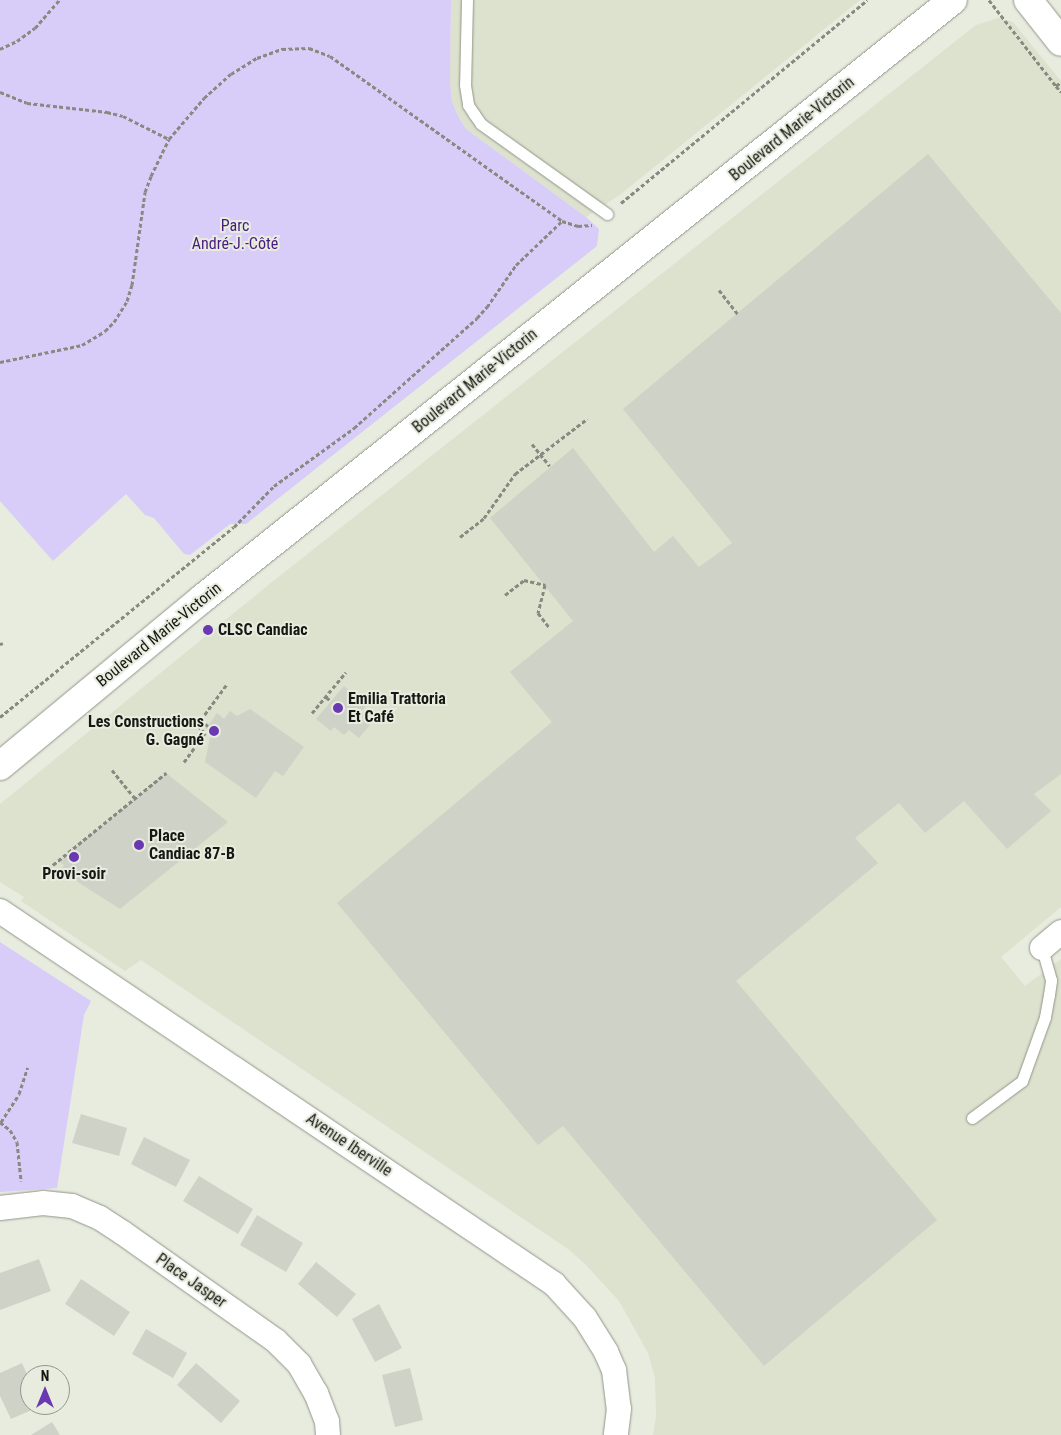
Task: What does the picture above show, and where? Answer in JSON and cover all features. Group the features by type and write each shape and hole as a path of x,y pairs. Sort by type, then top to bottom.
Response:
{"street":[{"name":"Boulevard Marie-Victorin","path":"0,766 202,598 953,0"},
{"path":"1028,0 1061,42"},
{"name":"Avenue Iberville","path":"0,911 554,1284 585,1318 601,1343 614,1370 620,1409 616,1435"},
{"path":"1042,948 1061,932"},
{"name":"Place Jasper","path":"0,1208 43,1203 72,1206 100,1218 123,1233 276,1341 299,1364 316,1393 327,1421 328,1435"}],"lane":[{"path":"467,0 465,85 468,106 481,124 607,214"},
{"path":"972,1118 1022,1081 1045,1017 1050,995 1051,980 1042,948"}],"path":[{"path":"0,49 17,41 35,28 59,0"},
{"path":"618,205 867,0"},
{"path":"989,0 1061,92"},
{"path":"0,362 82,345 105,331 114,322 127,301 132,285 146,192 151,176 169,139 204,98 231,74 270,53 282,49 309,48 330,56 562,221 578,226 595,224"},
{"path":"1056,86 1061,82"},
{"path":"0,92 27,104 107,112 123,116 169,139"},
{"path":"0,716 234,527 274,486 354,428 477,318 487,308 516,264 562,221"},
{"path":"719,290 738,314"},
{"path":"460,537 484,518 515,474 587,419"},
{"path":"532,444 550,466"},
{"path":"505,595 524,580 545,585 538,613 549,627"},
{"path":"312,714 346,672"},
{"path":"184,762 205,733 197,725 227,684"},
{"path":"326,697 331,701"},
{"path":"200,720 208,726"},
{"path":"112,770 135,798"},
{"path":"43,872 166,772 165,774"},
{"path":"21,1189 18,1142 10,1130 1,1122 22,1087 28,1067"},
{"path":"6,1134 10,1130"}],"shaded area":[{"path":"451,0 860,0 621,194 586,217 466,129 459,118 452,102 450,82"},
{"path":"998,18 1013,22 1061,81 1061,907 1001,957 1025,986 1061,959 1061,1435 653,1435 656,1416 655,1378 648,1353 619,1301 585,1264 568,1249 141,960 125,971 21,901 24,897 0,882 0,804 272,582 976,25"}],"green space":[{"name":"Parc André-J.-Côté","path":"0,0 451,0 450,82 452,102 459,118 466,129 586,217 599,229 597,246 246,524 230,524 190,555 184,554 154,518 145,515 126,494 53,561 0,501"},
{"path":"0,942 91,1001 84,1015 57,1188 0,1192"}],"building":[{"path":"928,154 1061,313 1061,774 1034,794 1051,811 1007,849 964,801 925,833 899,803 855,838 878,863 736,981 937,1220 764,1366 563,1126 538,1145 337,903 552,722 510,672 573,621 490,518 573,448 654,552 673,536 699,567 732,543 623,409"},
{"path":"344,686 367,705 361,711 370,720 367,723 370,725 359,738 349,730 344,735 334,727 331,731 316,719"},
{"path":"250,709 304,747 283,776 275,771 256,798 205,762 211,733 206,729 217,713 224,719 230,711 237,716"},
{"name":"Place Candiac 87-B","path":"166,773 228,822 120,909 59,870 64,866 59,860"},
{"path":"81,1114 127,1128 119,1156 72,1143"},
{"path":"144,1137 190,1160 176,1187 131,1164"},
{"path":"199,1176 253,1209 238,1234 183,1201"},
{"path":"257,1215 303,1243 286,1272 240,1245"},
{"path":"39,1259 51,1291 0,1310 0,1273"},
{"path":"316,1262 356,1294 337,1317 298,1284"},
{"path":"81,1279 130,1312 114,1336 65,1304"},
{"path":"379,1304 402,1348 375,1362 352,1319"},
{"path":"146,1329 187,1353 173,1378 132,1354"},
{"path":"22,1363 23,1365 20,1365 20,1415 11,1419 0,1396 0,1373"},
{"path":"196,1363 240,1401 221,1423 177,1385"},
{"path":"410,1368 423,1420 395,1427 382,1375"},
{"path":"52,1422 60,1435 31,1435"}],"place":[{"name":"CLSC Candiac","path":"208,630"},
{"name":"Emilia Trattoria Et Café","path":"338,708"},
{"name":"Les Constructions G. Gagné","path":"214,731"},
{"name":"Place Candiac 87-B","path":"139,845"},
{"name":"Provi-soir","path":"74,857"}]}
